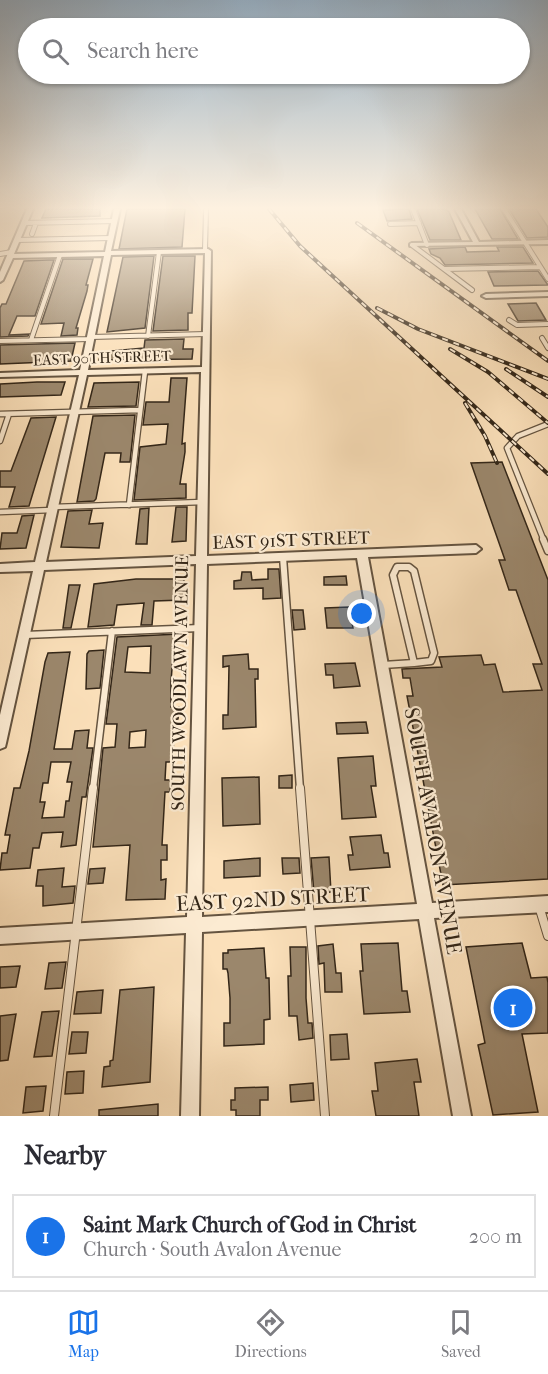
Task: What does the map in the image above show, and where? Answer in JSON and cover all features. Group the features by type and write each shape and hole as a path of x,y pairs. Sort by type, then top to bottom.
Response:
{"street":[{"path":"0,280 8,261"},
{"path":"0,743 107,261"},
{"name":"SOUTH WOODLAWN AVENUE","path":"190,1116 206,261"},
{"path":"486,296 548,294"},
{"name":"EAST 90TH STREET","path":"0,375 205,369"},
{"name":"EAST 91ST STREET","path":"0,568 476,549"},
{"name":"SOUTH AVALON AVENUE","path":"362,554 462,1116"},
{"name":"EAST 92ND STREET","path":"0,936 543,904"}],"lane":[{"path":"31,340 58,261"},
{"path":"148,336 158,261"},
{"path":"433,261 472,290"},
{"path":"536,261 548,279"},
{"path":"444,269 540,267"},
{"path":"509,320 517,325 548,324"},
{"path":"0,341 206,334"},
{"path":"542,338 548,348"},
{"path":"129,505 145,371"},
{"path":"0,414 140,410"},
{"path":"0,441 9,414"},
{"path":"548,424 511,440 507,448 548,551"},
{"path":"0,512 203,502"},
{"path":"283,557 326,1116"},
{"path":"382,665 414,663 431,661 434,653 414,571 409,567 397,567 393,575 414,663"},
{"path":"24,635 200,628"},
{"path":"54,1116 112,631"},
{"path":"543,904 548,936"}],"building":[{"path":"24,261 54,261 35,316 17,316 9,335 29,334 28,336 0,337 0,308 2,304 6,304"},
{"path":"62,261 92,261 86,285 88,285 87,291 76,328 78,328 77,335 61,336 64,323 41,324"},
{"path":"122,261 153,261 145,328 107,332"},
{"path":"162,261 195,261 192,313 188,313 188,330 153,331"},
{"path":"442,261 532,261 533,263 445,265"},
{"path":"538,271 548,285 494,286 488,272"},
{"path":"536,303 546,320 518,321 508,304"},
{"path":"184,339 183,349 193,349 192,359 99,360 101,352 144,348 145,340"},
{"path":"75,343 71,361 0,364 0,345"},
{"path":"171,378 187,378 182,444 185,443 185,452 180,484 186,484 186,498 134,500 140,447 166,444 168,424 143,425 146,402 169,402"},
{"path":"65,382 61,395 0,397 0,384"},
{"path":"139,382 136,406 88,407 94,383"},
{"path":"135,415 130,462 120,462 121,453 105,453 96,499 77,502 93,416"},
{"path":"56,417 29,506 9,507 15,487 0,487 0,471 11,471 31,418"},
{"path":"502,462 548,580 548,879 443,885 407,696 413,696 410,678 403,678 402,669 442,667 439,657 481,655 484,665 495,664 503,692 542,690 533,664 542,664 516,590 509,590 499,560 505,560 471,463"},
{"path":"176,507 187,507 186,541 172,542"},
{"path":"149,508 147,544 136,544 140,509"},
{"path":"92,510 89,524 103,523 99,548 61,547 68,511"},
{"path":"34,515 26,548 0,549 2,533 17,533 22,516"},
{"path":"268,569 279,569 281,598 263,599 263,588 234,589 234,581 241,580 242,572 251,572 252,580 268,579"},
{"path":"346,576 347,585 324,585 324,577"},
{"path":"136,579 184,579 183,600 154,601 152,625 141,625 144,603 117,605 114,625 88,627 94,584"},
{"path":"69,585 80,585 71,628 63,628"},
{"path":"349,607 353,628 327,628 325,608"},
{"path":"292,610 303,610 305,629 294,630"},
{"path":"179,634 178,641 174,642 171,682 171,707 179,707 178,719 174,720 173,762 166,762 165,780 171,780 170,792 165,792 162,845 167,845 167,860 161,860 161,880 166,879 165,899 126,900 130,845 93,847 103,748 115,747 117,724 106,724 117,637","holes":["151,646 150,673 125,672 128,647","146,730 145,747 129,748 130,732"]},
{"path":"104,650 100,688 86,689 87,654 89,651"},
{"path":"70,652 54,749 72,749 75,731 89,730 87,748 93,748 86,797 82,797 76,845 61,847 63,832 42,833 39,848 33,848 30,868 0,870 2,853 7,853 10,835 5,835 14,788 20,788 48,653","holes":["51,762 71,762 67,782 72,782 64,817 42,818 45,802 40,802 43,783 48,783"]},
{"path":"248,654 249,669 258,669 258,679 255,679 256,727 223,729 223,715 228,715 229,666 223,667 223,656"},
{"path":"355,663 360,686 334,688 333,675 326,675 325,664"},
{"path":"366,722 368,733 337,734 336,723"},
{"path":"373,756 376,786 371,786 376,817 342,819 338,758"},
{"path":"292,775 292,788 279,788 279,776"},
{"path":"259,777 260,824 223,826 222,778"},
{"path":"381,835 384,853 388,853 390,867 350,870 348,855 353,855 350,837"},
{"path":"329,857 331,892 314,893 311,858"},
{"path":"260,858 260,876 224,878 224,861"},
{"path":"282,858 299,858 300,873 283,874"},
{"path":"64,868 62,887 75,886 73,903 43,906 43,886 36,886 38,870"},
{"path":"105,868 103,883 88,884 90,869"},
{"path":"398,943 402,991 407,991 410,1012 364,1014 360,971 363,971 361,944"},
{"path":"522,943 531,978 547,977 548,983 548,1033 522,1034 538,1112 493,1115 478,1045 485,1043 466,947"},
{"path":"333,944 336,973 341,973 342,992 325,992 324,963 319,964 318,946"},
{"path":"290,947 306,947 306,998 308,1023 312,1023 313,1038 299,1040 297,1016 289,1016"},
{"path":"264,948 266,978 269,978 270,1019 264,1020 264,1044 224,1046 224,1023 230,1023 230,998 228,973 227,969 223,969 223,953 228,953 228,950"},
{"path":"66,962 62,988 45,989 49,963"},
{"path":"20,966 16,987 0,988 0,967"},
{"path":"154,987 150,1082 102,1087 104,1067 110,1066 110,1061 113,1060 120,990"},
{"path":"103,990 101,1013 74,1014 77,992"},
{"path":"59,1011 52,1056 34,1057 42,1012"},
{"path":"16,1014 8,1060 0,1061 0,1016"},
{"path":"72,1032 88,1032 86,1053 69,1054"},
{"path":"347,1034 349,1059 331,1060 330,1035"},
{"path":"417,1059 421,1082 414,1082 419,1116 376,1116 372,1091 378,1091 375,1063"},
{"path":"84,1071 83,1093 65,1094 67,1072"},
{"path":"313,1083 314,1100 291,1102 290,1085"},
{"path":"46,1086 43,1111 23,1113 26,1087"},
{"path":"268,1087 268,1100 260,1100 260,1116 236,1116 236,1110 231,1110 231,1100 235,1100 235,1088"},
{"path":"158,1104 158,1116 99,1116 99,1110"}],"railway":[{"path":"316,261 548,474"},
{"path":"410,261 548,361"},
{"path":"377,308 418,329 548,379"},
{"path":"450,349 488,372 548,423"},
{"path":"506,369 548,397"},
{"path":"465,403 485,436 497,463"}],"place":[{"name":"Saint Mark Church of God in Christ","path":"513,1008"}]}
